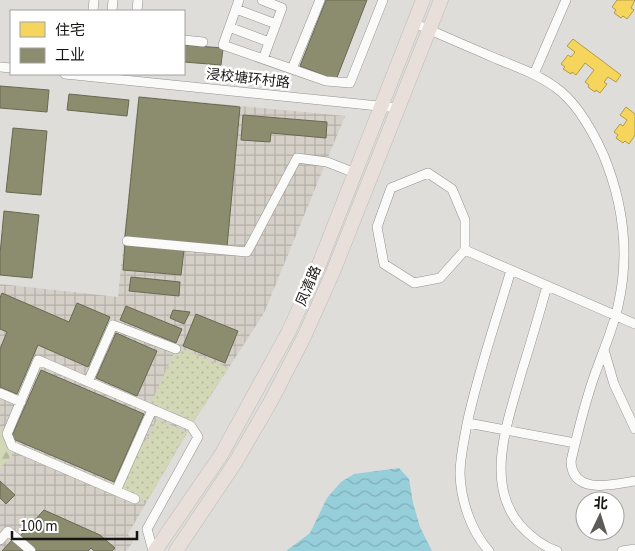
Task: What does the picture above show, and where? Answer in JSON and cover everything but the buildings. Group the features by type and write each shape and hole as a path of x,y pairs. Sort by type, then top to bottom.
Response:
{"highway":[{"name":"凤清路","path":"154,551 221,455 273,363 304,299 423,0"},
{"name":"凤清路","path":"176,551 235,463 271,401 300,345 333,272 440,0"}],"street":[{"path":"262,0 282,8 263,59"},
{"path":"292,69 320,0"},
{"path":"276,24 237,5 223,45 326,81 350,83 383,0"},
{"path":"534,74 566,0"},
{"path":"414,23 534,74 555,87 573,104 593,134 608,166 613,182 621,217 624,252 616,316 587,399 575,442 571,471 576,479 584,484 607,485 635,481"},
{"path":"229,27 269,42"},
{"path":"185,40 203,42"},
{"name":"浸校塘环村路","path":"86,75 398,108"},
{"path":"127,241 247,252 297,158 327,162 355,173"},
{"path":"428,173 452,189 465,220 464,250 440,278 414,282 384,264 377,227 391,188 428,173"},
{"path":"464,250 635,324"},
{"path":"489,551 475,530 467,512 460,474 472,402 510,270"},
{"path":"547,286 510,413 500,473 502,490 516,520 540,543 557,551"},
{"path":"88,382 113,324 176,349"},
{"path":"604,349 614,384 635,429"},
{"path":"135,499 12,446 7,434 38,360 191,426 198,437 147,530 154,551"},
{"path":"0,393 20,402"},
{"path":"116,491 152,410"},
{"path":"468,423 575,442"},
{"path":"0,540 8,531 31,551"},
{"path":"622,551 635,549"}],"shaded area":[{"path":"138,96 345,116 264,313 191,426 128,534 133,542 126,551 0,551 0,468 12,455 0,427 0,284 118,297"}],"green space":[{"path":"180,348 228,368 194,421 151,403 174,353"},
{"path":"157,419 187,432 147,501 121,490 135,455 150,434"},
{"path":"0,427 12,455 0,468"}],"water":[{"path":"399,468 409,479 420,527 432,551 286,551 310,533 327,498 341,482 354,474"}]}
